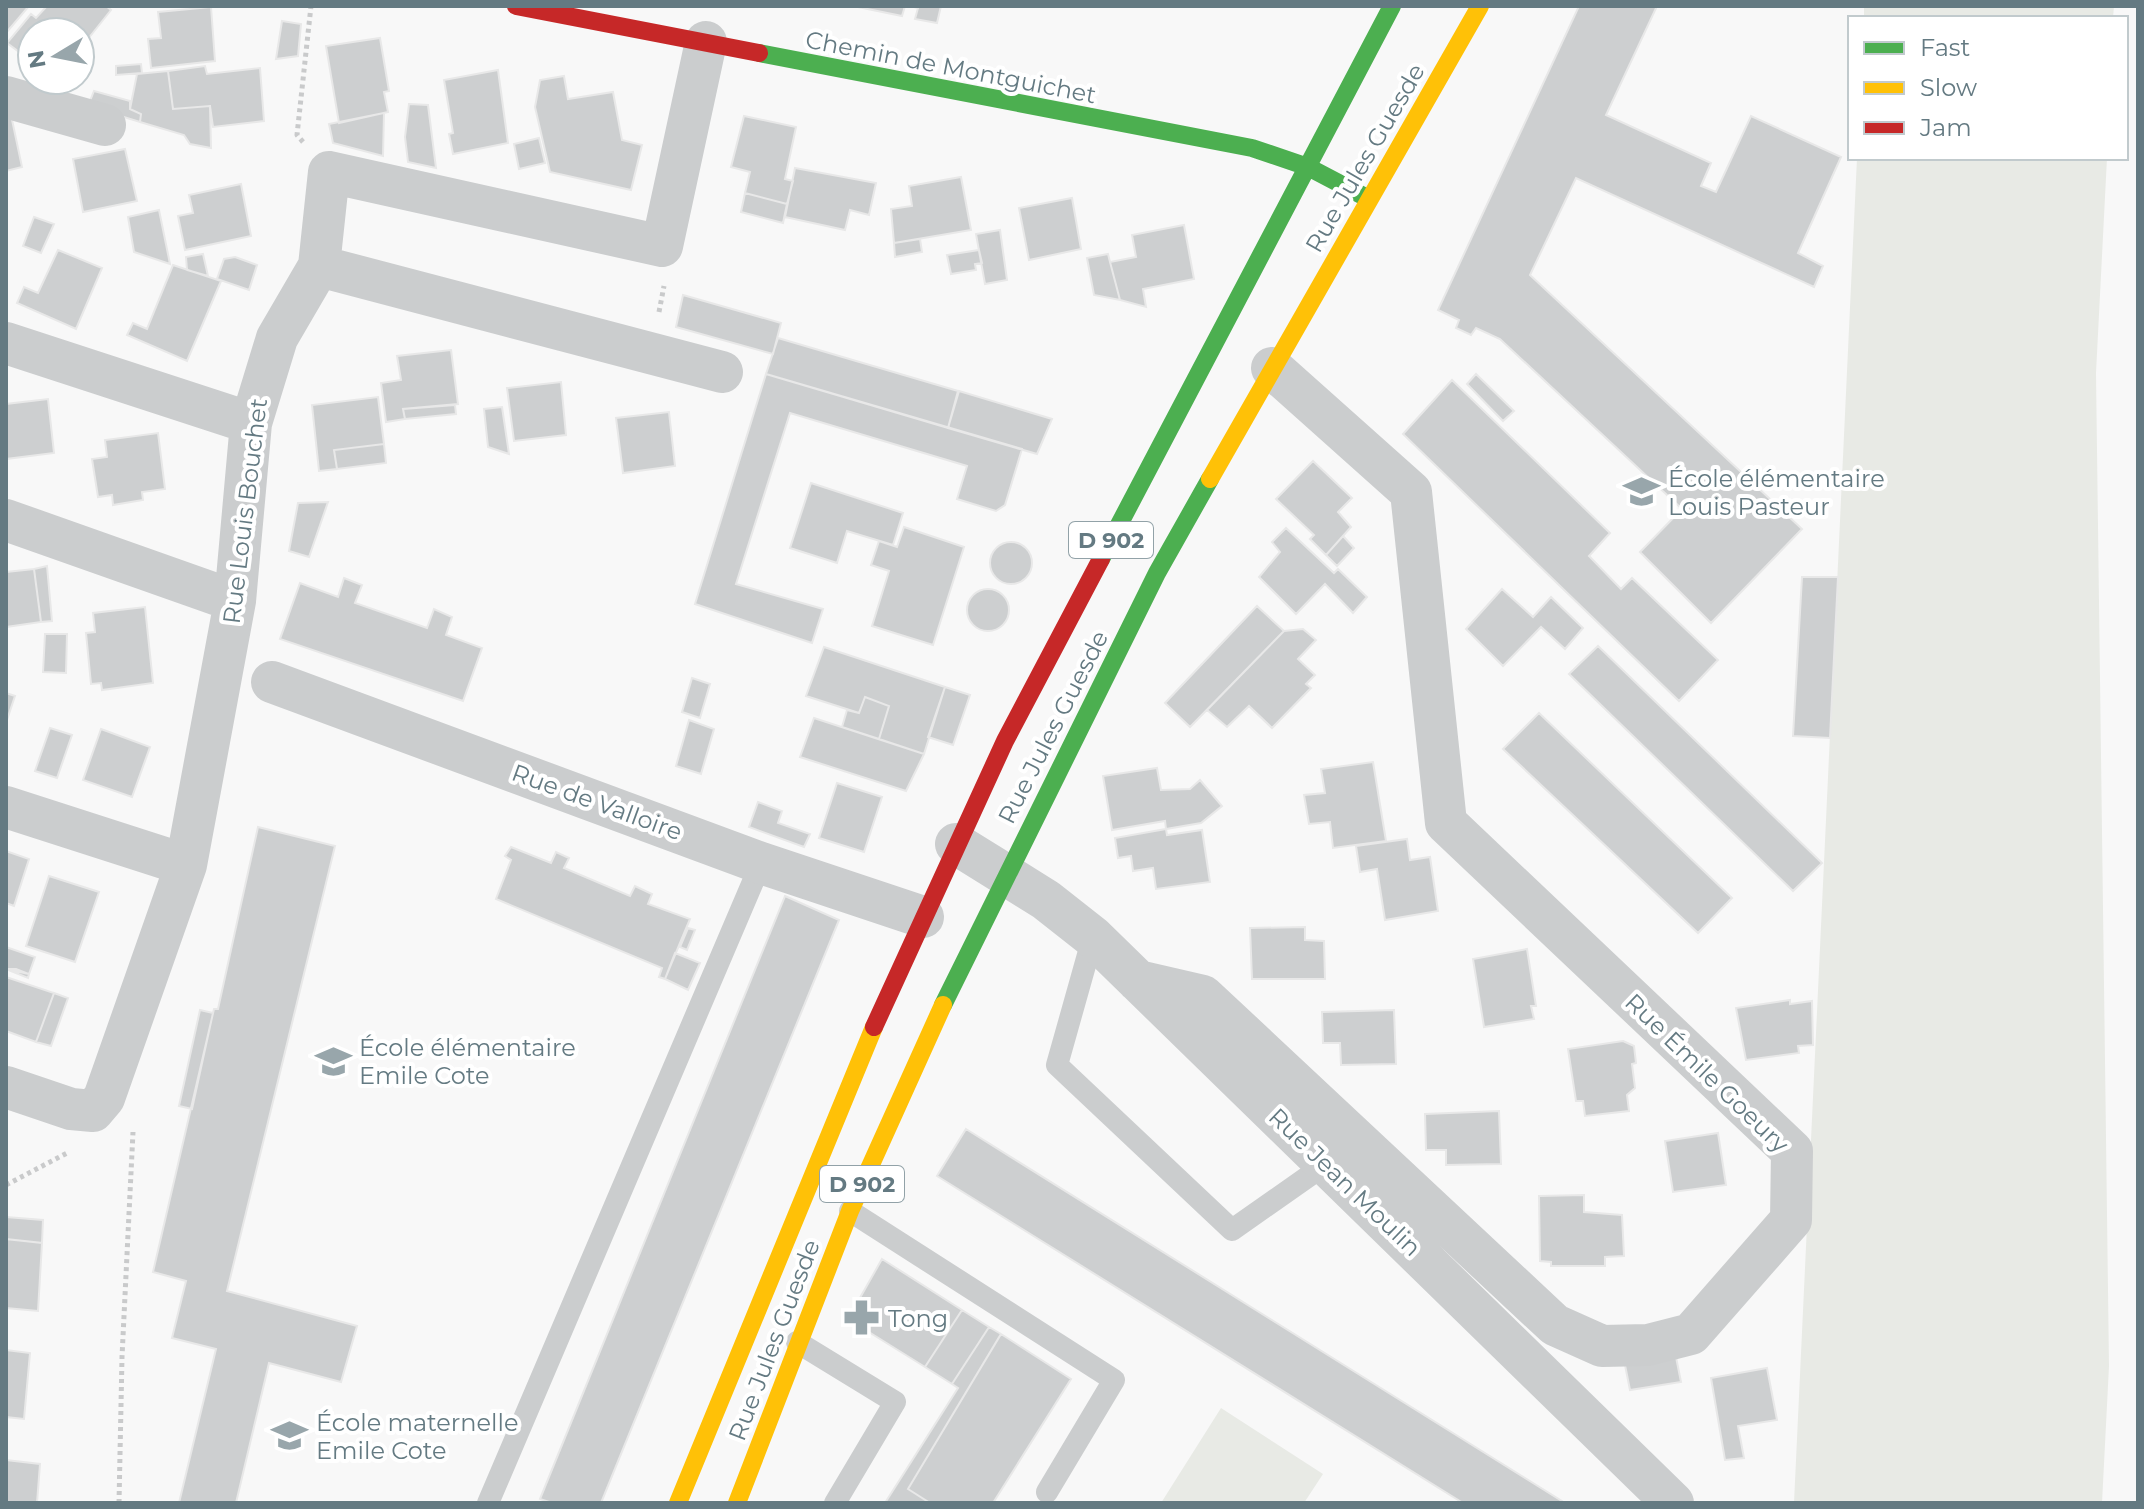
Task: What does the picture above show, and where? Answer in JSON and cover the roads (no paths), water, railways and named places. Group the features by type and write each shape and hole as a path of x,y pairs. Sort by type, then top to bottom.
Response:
{"main road":[{"name":"Chemin de Montguichet","path":"516,6 1252,148 1308,167 1369,199"},
{"name":"Rue Jules Guesde","path":"678,1503 862,1054 1005,741 1392,6"},
{"name":"Rue Jules Guesde","path":"737,1503 850,1211 920,1053 1007,873 1157,573 1480,6"}],"street":[{"name":"Rue Louis Bouchet","path":"6,1087 71,1109 93,1111 104,1098 186,865 235,601 251,423 277,338 319,266 329,172 662,246 706,42"},
{"path":"6,97 105,125"},
{"path":"319,266 722,372"},
{"path":"6,343 251,423"},
{"name":"Rue Émile Goeury","path":"1138,981 1203,996 1555,1325 1602,1346 1648,1345 1691,1334 1791,1220 1792,1151 1446,823 1411,492 1272,368"},
{"path":"6,520 235,601"},
{"name":"Rue de Valloire","path":"272,682 761,863 923,917"},
{"path":"6,807 186,865"},
{"name":"Rue Jean Moulin","path":"956,844 1007,873 1072,918 1093,937 1673,1503"}],"lane":[{"path":"488,1503 761,863"},
{"path":"1093,937 1057,1065 1232,1230 1326,1164"},
{"path":"850,1211 1114,1380 1047,1492"},
{"path":"797,1342 895,1402 835,1503"}],"place":[{"name":"École élémentaire Louis Pasteur","path":"1642,492"},
{"name":"École élémentaire Emile Cote","path":"333,1061"},
{"name":"Tong","path":"862,1318"},
{"name":"École maternelle Emile Cote","path":"290,1436"}]}
